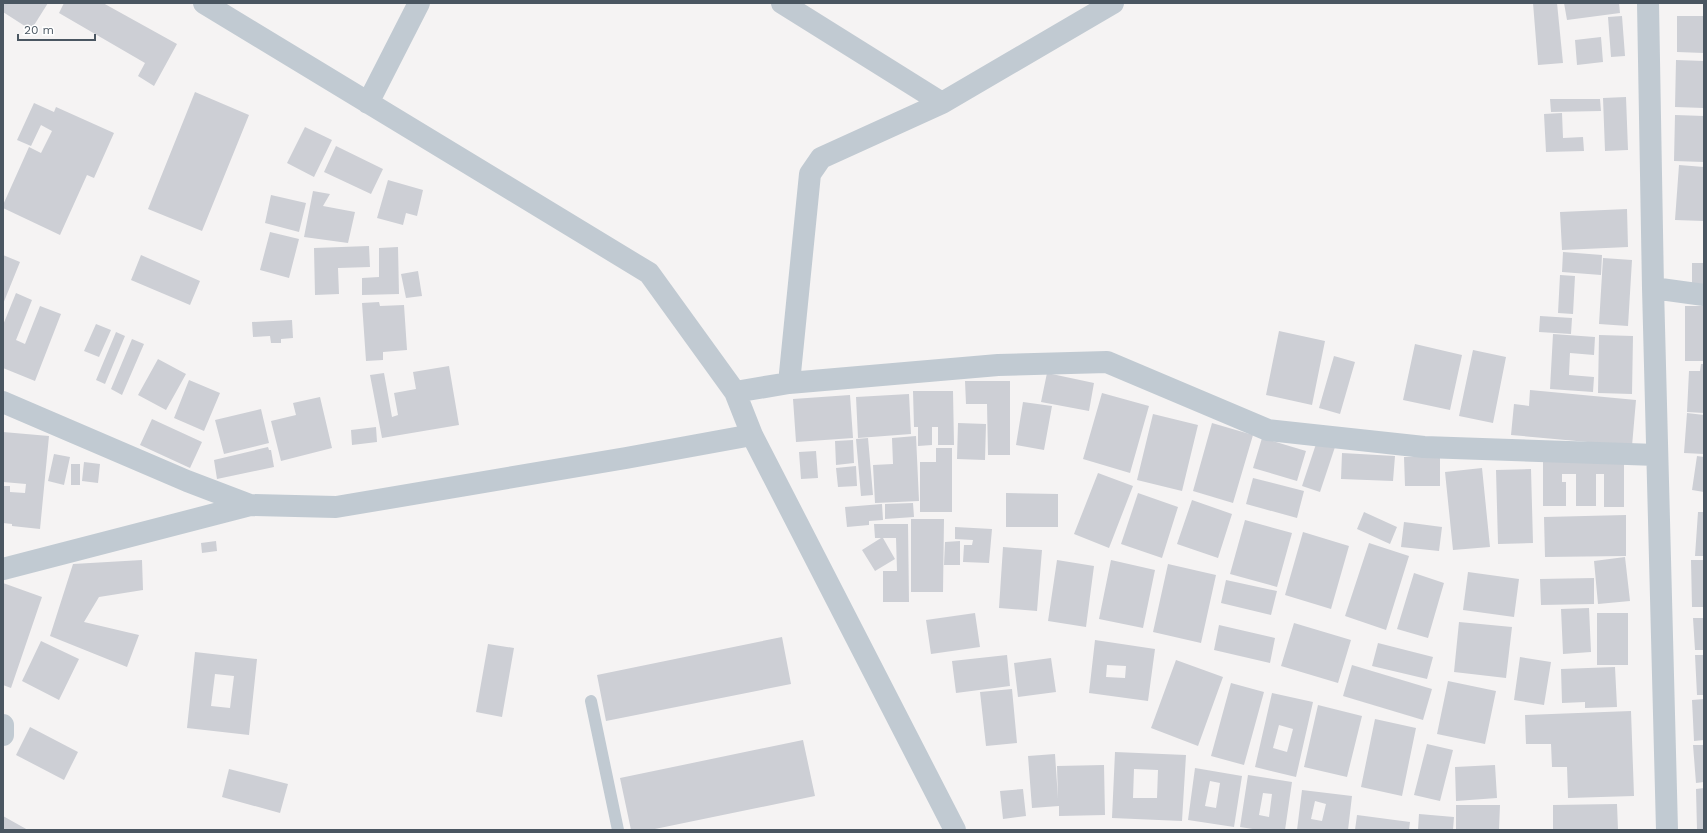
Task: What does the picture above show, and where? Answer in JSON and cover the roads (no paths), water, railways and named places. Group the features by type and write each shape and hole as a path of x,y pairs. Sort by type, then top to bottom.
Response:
{"street":[{"path":"204,3 649,273 735,392 752,435 955,830"},
{"path":"368,103 419,3"},
{"path":"782,3 942,103"},
{"path":"789,383 810,174 822,158 942,103 1112,3"},
{"path":"1648,3 1653,288 1667,830"},
{"path":"1653,288 1704,295"},
{"path":"735,392 789,383 998,365 1107,362 1268,430 1424,447 1657,455"},
{"path":"3,402 187,481 250,505"},
{"path":"3,568 250,505 336,507 752,435"},
{"path":"3,725 3,735"}],"lane":[{"path":"591,701 618,830"}]}
